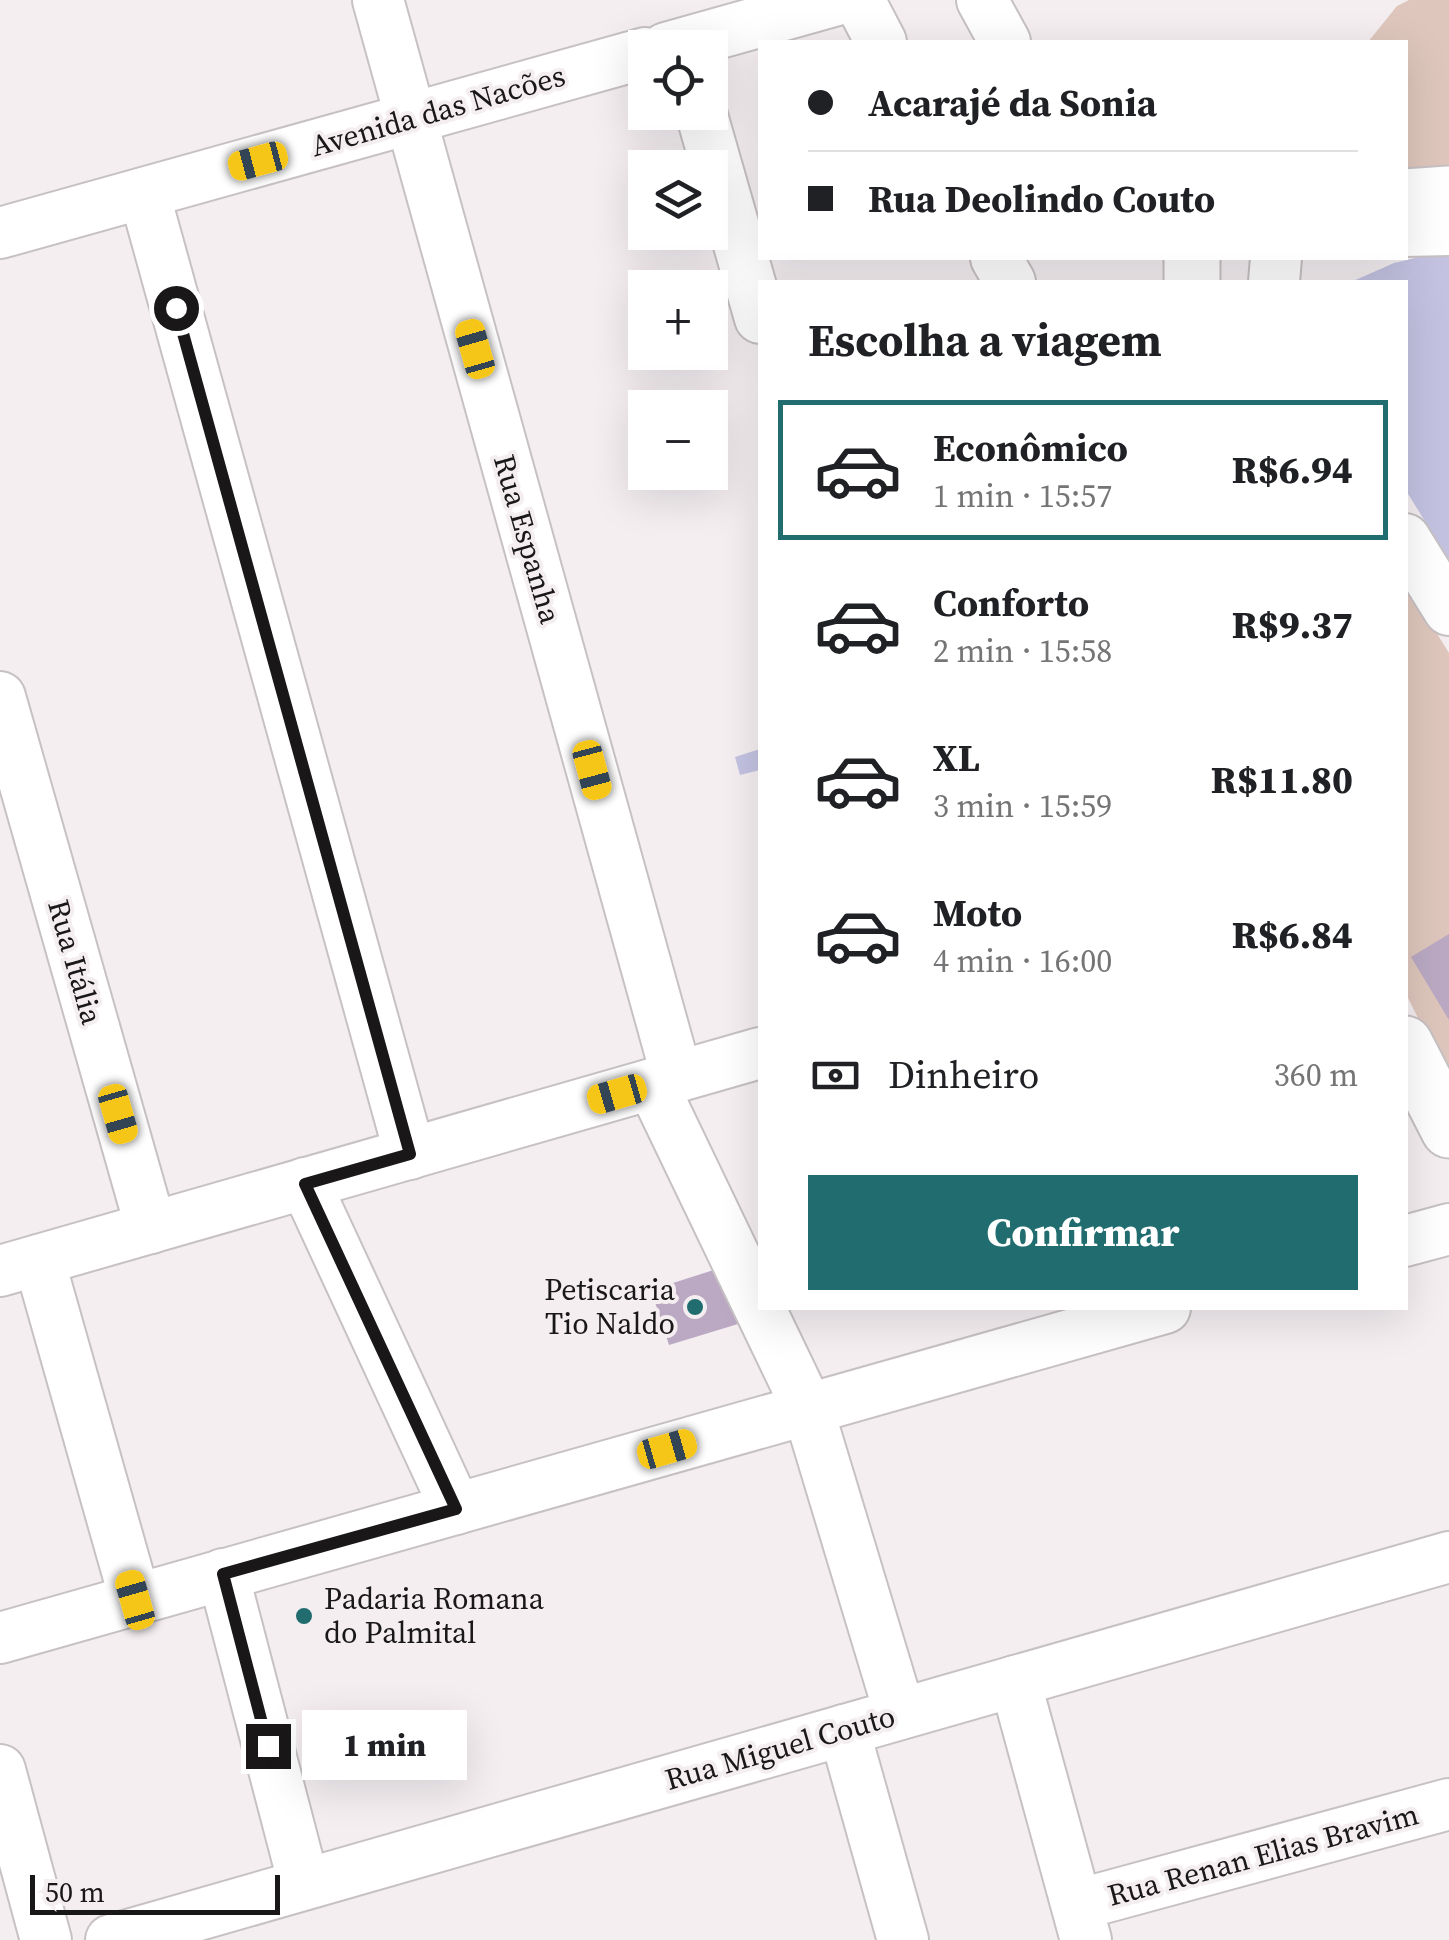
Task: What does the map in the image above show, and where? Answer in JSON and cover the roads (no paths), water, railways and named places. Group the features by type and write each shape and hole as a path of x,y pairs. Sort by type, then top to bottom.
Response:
{"main road":[{"path":"1408,197 1449,194"},
{"path":"1408,1050 1449,1130"}],"street":[{"name":"Rua Espanha","path":"378,0 664,1081 758,1295"},
{"name":"Avenida das Nacões","path":"728,31 837,0"},
{"path":"858,0 880,40"},
{"path":"982,0 1004,40"},
{"name":"Avenida das Nacões","path":"0,233 628,59"},
{"path":"706,130 758,311"},
{"path":"144,193 410,1154"},
{"path":"1408,231 1449,230"},
{"path":"1408,543 1449,610"},
{"name":"Rua Itália","path":"0,697 151,1228"},
{"path":"135,1600 20,1266 758,1054"},
{"path":"305,1184 456,1509"},
{"path":"1408,1240 1449,1229"},
{"name":"Rua Espanha","path":"765,1310 808,1409 900,1714"},
{"path":"0,1638 1141,1311"},
{"name":"Rua Miguel Couto","path":"110,1940 1449,1558"},
{"path":"223,1574 304,1884"},
{"path":"1015,1681 1082,1923"},
{"path":"844,1730 904,1940"},
{"path":"0,1770 46,1940"},
{"name":"Rua Renan Elias Bravim","path":"1082,1923 1449,1804"}],"water":[{"path":"1449,250 1449,560 1408,494 1408,280 1356,280 1408,260"},
{"path":"758,750 758,770 740,775 735,757"}],"place":[{"name":"Petiscaria Tio Naldo","path":"695,1307"},
{"name":"Padaria Romana do Palmital","path":"304,1616"}]}
